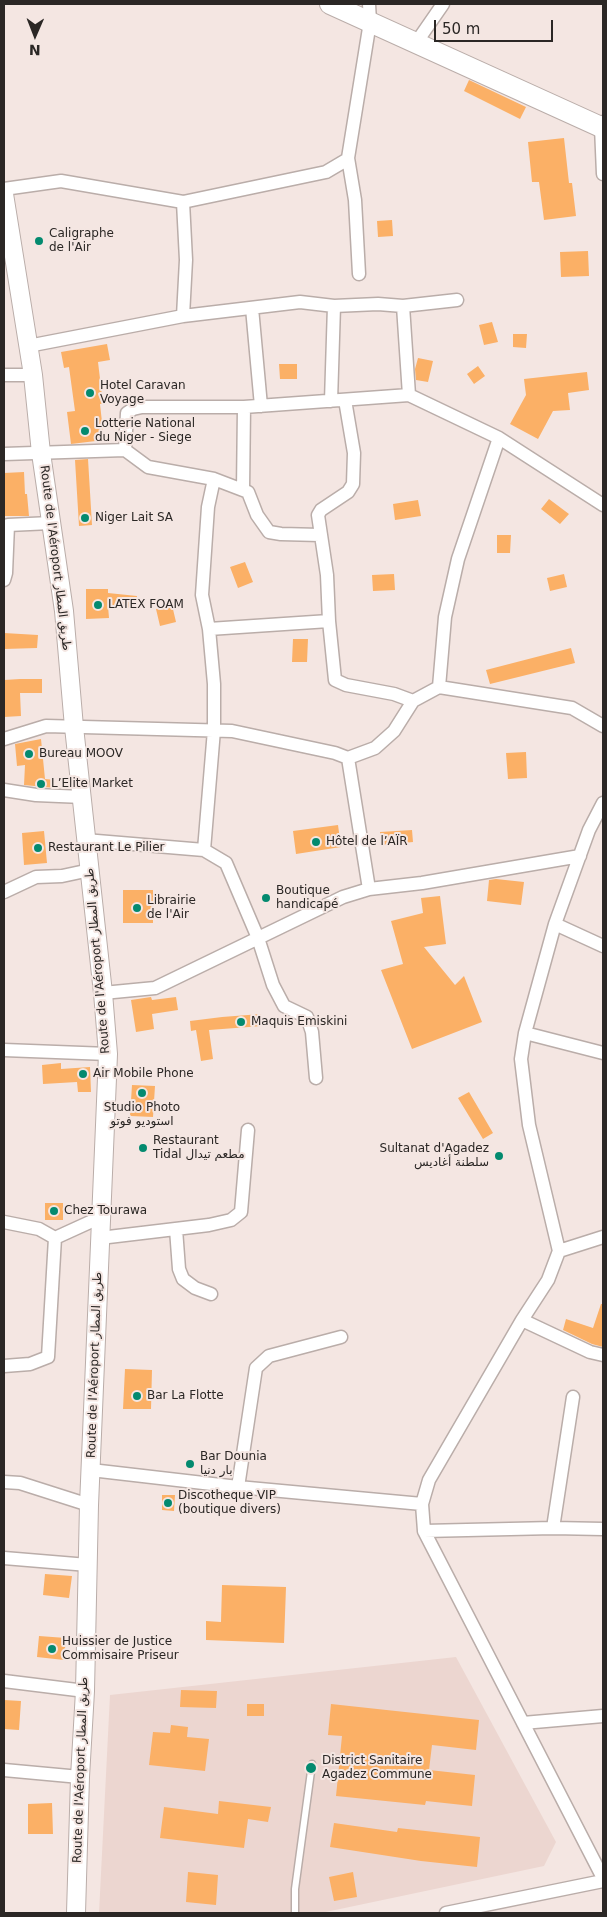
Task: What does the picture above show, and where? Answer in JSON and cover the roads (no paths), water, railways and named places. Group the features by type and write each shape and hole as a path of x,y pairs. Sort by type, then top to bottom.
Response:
{"main road":[{"path":"330,4 370,13 416,43 602,125"},
{"name":"Route de l'Aéroport طريق المطار","path":"4,194 28,346 41,453 64,610 74,726 83,797 85,840 104,993 108,1054 91,1470 76,1913"}],"street":[{"path":"416,43 443,4"},
{"path":"359,274 355,200 348,159 370,13"},
{"path":"602,125 603,174"},
{"path":"4,189 61,181 183,202 326,172 348,159"},
{"path":"183,202 186,260 183,316"},
{"path":"28,346 183,316 300,302 334,306 378,304 403,306 457,300"},
{"path":"331,401 334,306"},
{"path":"403,306 409,395"},
{"path":"252,308 261,406"},
{"path":"4,375 32,375"},
{"path":"125,450 127,413 133,409 244,407 409,395 499,438 603,505"},
{"path":"345,400 354,453 353,484 348,492 321,510 318,515 327,575 328,621 335,680 346,685 394,694 413,701"},
{"path":"243,490 244,407"},
{"path":"439,686 445,617 458,559 499,438"},
{"path":"4,454 125,450 148,467 214,479 248,492 256,515 269,532 320,535"},
{"path":"204,850 214,730 214,684 209,628 202,595 208,507 214,479"},
{"path":"4,580 8,526 51,523"},
{"path":"209,628 328,621"},
{"path":"4,738 46,726 232,731 335,753 348,758 375,748 394,730 413,701 439,686 572,708 603,726"},
{"path":"348,758 370,889"},
{"path":"4,790 36,795 83,797"},
{"path":"446,1913 603,1879 424,1531 422,1504 429,1480 522,1320 548,1280 559,1251 530,1125 521,1059 524,1032 555,924 589,830 603,804"},
{"path":"85,840 204,850 226,863 258,938 273,985 284,1006 307,1018 312,1032 316,1078"},
{"path":"104,993 155,988 343,897 370,889 422,883 580,856"},
{"path":"4,892 36,877 62,876 90,870"},
{"path":"555,924 603,946"},
{"path":"524,1032 603,1053"},
{"path":"4,1050 108,1054"},
{"path":"100,1238 231,1220 241,1212 248,1130"},
{"path":"55,1238 101,1217"},
{"path":"4,1222 39,1229 55,1238"},
{"path":"176,1229 178,1269 183,1279 195,1288 211,1294"},
{"path":"559,1251 603,1237"},
{"path":"4,1366 30,1364 48,1357 55,1238"},
{"path":"522,1320 590,1352 603,1355"},
{"path":"238,1487 256,1368 269,1356 341,1337"},
{"path":"554,1528 573,1397"},
{"path":"91,1470 238,1487 422,1504"},
{"path":"4,1482 20,1483 90,1505"},
{"path":"424,1531 554,1528 603,1529"},
{"path":"4,1558 88,1565"},
{"path":"4,1681 85,1691"},
{"path":"523,1722 603,1716"},
{"path":"4,1770 80,1777"}],"lane":[{"path":"295,1913 295,1889 312,1764"}],"place":[{"name":"Caligraphe de l'Air","path":"39,241"},
{"name":"Hotel Caravan Voyage","path":"90,393"},
{"name":"Lotterie National du Niger - Siege","path":"85,431"},
{"name":"Niger Lait SA","path":"85,518"},
{"name":"LATEX FOAM","path":"98,605"},
{"name":"Bureau MOOV","path":"29,754"},
{"name":"L’Elite Market","path":"41,784"},
{"name":"Hôtel de l’AÏR","path":"316,842"},
{"name":"Restaurant Le Pilier","path":"38,848"},
{"name":"Boutique handicapé","path":"266,898"},
{"name":"Librairie de l'Air","path":"137,908"},
{"name":"Maquis Emiskini","path":"241,1022"},
{"name":"Air Mobile Phone","path":"83,1074"},
{"name":"Studio Photo استوديو فوتو","path":"142,1093"},
{"name":"Restaurant Tidal مطعم تيدال","path":"143,1148"},
{"name":"Sultanat d'Agadez سلطنة أغاديس","path":"499,1156"},
{"name":"Chez Tourawa","path":"54,1211"},
{"name":"Bar La Flotte","path":"137,1396"},
{"name":"Bar Dounia بار دنيا","path":"190,1464"},
{"name":"Discotheque VIP (boutique divers)","path":"168,1503"},
{"name":"Huissier de Justice Commisaire Priseur","path":"52,1649"},
{"name":"District Sanitaire Agadez Commune","path":"311,1768"}]}
